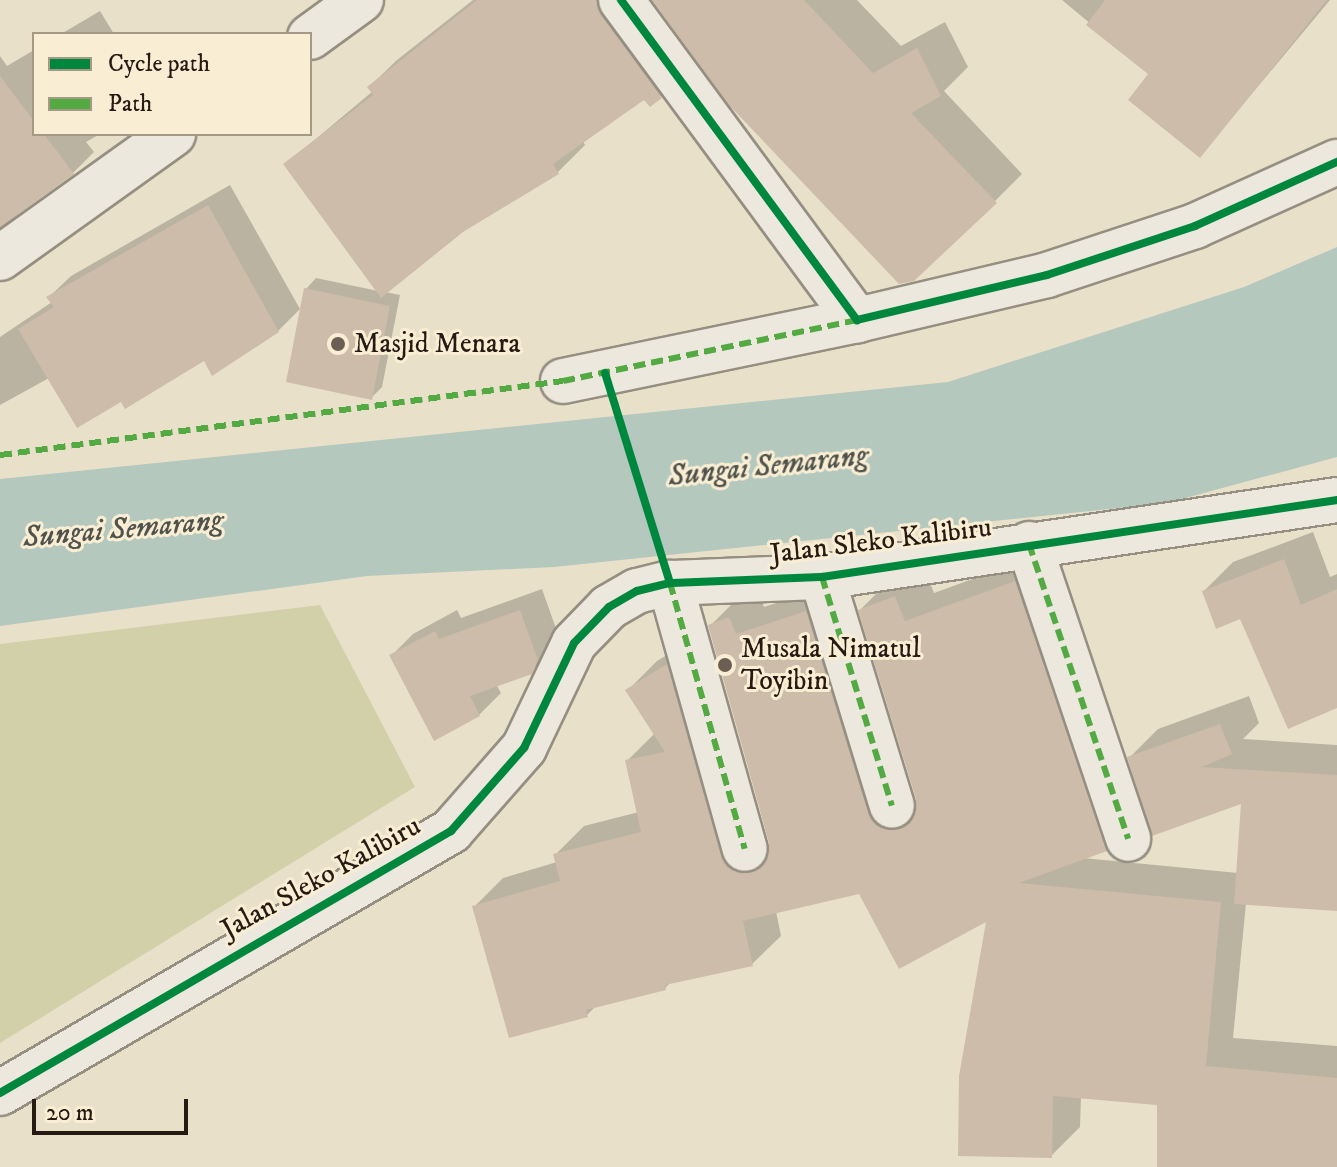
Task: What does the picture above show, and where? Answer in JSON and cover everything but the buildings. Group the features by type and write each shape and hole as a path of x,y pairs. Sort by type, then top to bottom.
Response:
{"street":[{"path":"312,36 361,0"},
{"path":"621,0 857,320"},
{"path":"0,258 170,136"},
{"path":"563,381 857,320 1077,265 1195,226 1337,162"},
{"name":"Jalan Sleko Kalibiru","path":"0,1093 451,831 524,748 543,716 553,680 587,629 618,601 670,583 822,577 1337,500"},
{"path":"1029,544 1128,839"},
{"path":"822,577 892,806"},
{"path":"670,583 745,849"}],"shaded area":[{"path":"320,605 415,787 0,1043 0,644"}],"water":[{"name":"Sungai Semarang","path":"1337,247 1337,457 1167,503 554,567 367,576 0,626 0,479 948,382 1244,287"}],"marked path":[{"path":"0,455 563,381 857,320"},
{"path":"1029,544 1128,839"},
{"path":"822,577 892,806"},
{"path":"670,583 745,849"}],"cycle path":[{"path":"621,0 857,320 1047,275 1195,226 1337,162"},
{"path":"605,373 670,583"},
{"path":"0,1093 451,831 524,748 574,643 609,607 637,591 670,583 822,577 1337,500"}],"place":[{"name":"Masjid Menara","path":"338,344"},
{"name":"Musala Nimatul Toyibin","path":"725,665"}]}
